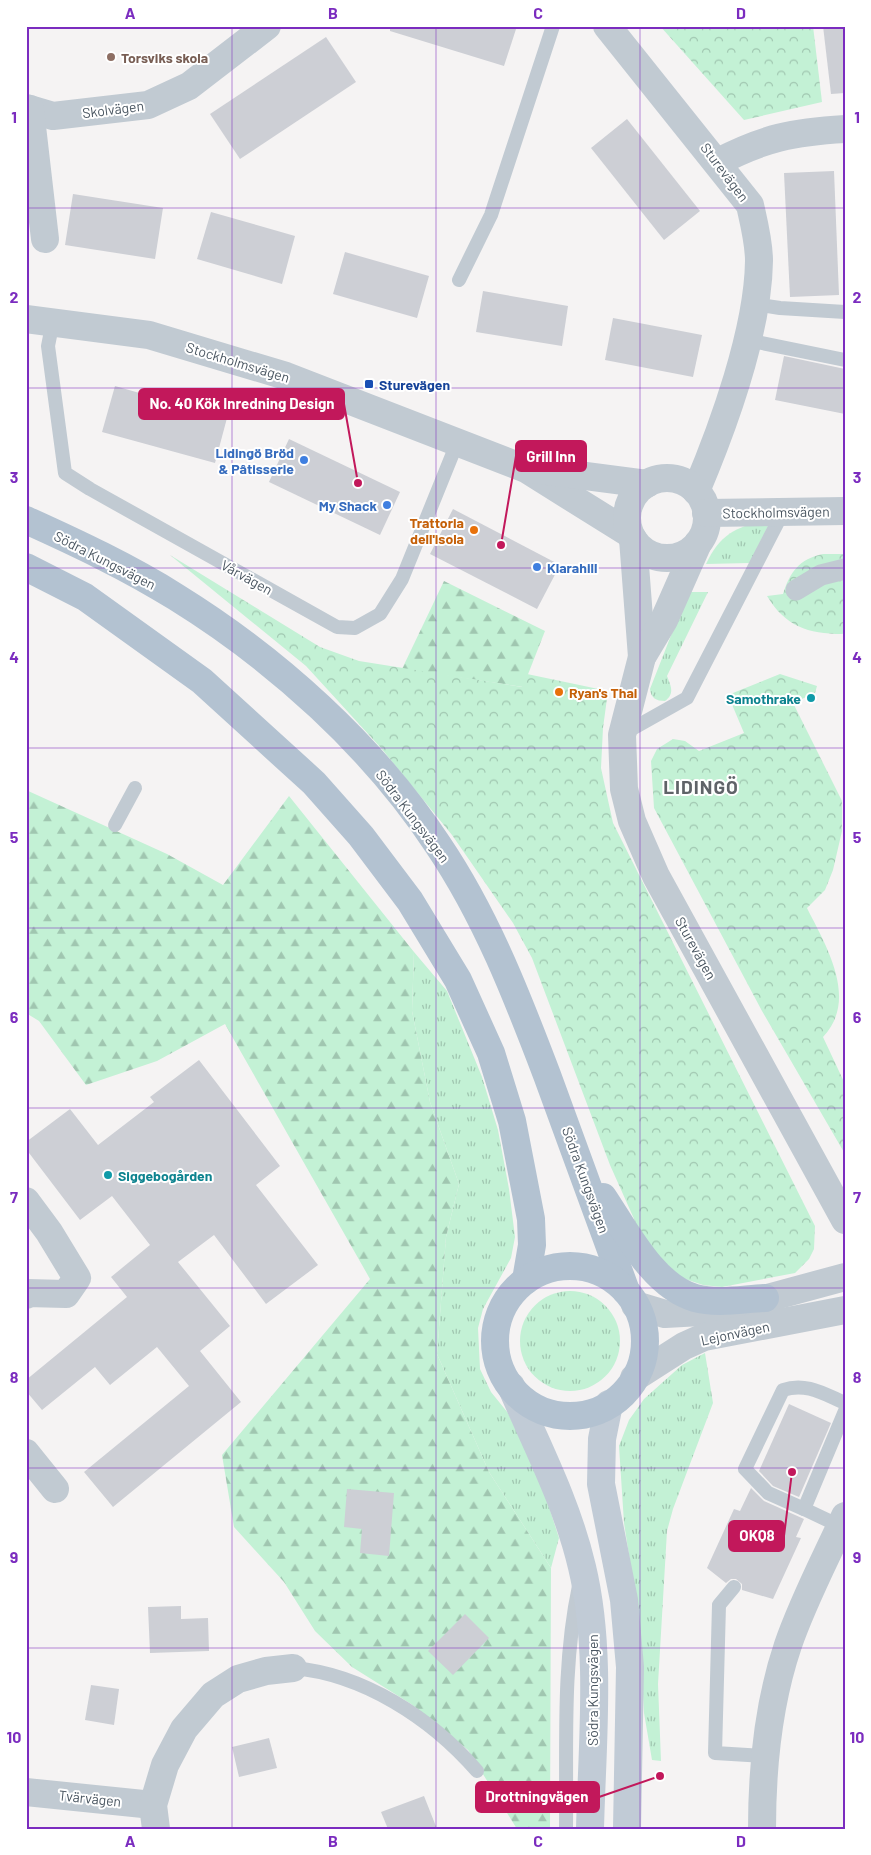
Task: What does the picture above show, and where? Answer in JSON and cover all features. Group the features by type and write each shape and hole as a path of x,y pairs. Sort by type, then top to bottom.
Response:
{"main road":[{"name":"Södra Kungsvägen","path":"26,520 100,554 177,598 255,653 331,717 392,784 438,845 480,917 514,988 630,1298 641,1320 644,1337 643,1355 634,1378 623,1393 609,1404 586,1414 560,1415 530,1404 511,1386"},
{"path":"26,567 85,597 202,681 314,783 360,836 410,901 458,980 491,1053 512,1121 531,1219 532,1245 526,1280"},
{"path":"579,1160 634,1244 662,1280 680,1292 697,1298 718,1300 765,1298"},
{"name":"Södra Kungsvägen","path":"590,1829 594,1644 583,1568 565,1506 496,1356 496,1330 504,1305 516,1289 526,1280 549,1269 575,1266 600,1272 630,1298"},
{"path":"609,1404 602,1439 601,1484 624,1600 630,1667 627,1829"}],"street":[{"name":"Skolvägen","path":"28,108 53,116 148,105 189,86 266,26"},
{"name":"Sturevägen","path":"607,26 718,162 750,205 756,232 759,259 758,283 747,340 724,414 701,502"},
{"path":"28,108 45,238"},
{"path":"718,162 749,146 803,131 845,129"},
{"name":"Stockholmsvägen","path":"26,318 50,334 149,335 286,376 526,469 632,536 643,550 654,556 666,558 680,556 692,550 698,543 706,524 701,502 680,481 663,479 647,484 526,469"},
{"path":"632,536 627,514 630,503 647,484"},
{"name":"Stockholmsvägen","path":"701,502 784,510 845,510"},
{"name":"Sturevägen","path":"632,536 642,657"},
{"name":"Sturevägen","path":"698,543 664,620 642,657 622,735 624,789 632,821 656,876 845,1220"},
{"path":"796,590 821,575 845,569"},
{"path":"26,1201 49,1232 77,1278 66,1294 28,1293 26,1295"},
{"name":"Lejonvägen","path":"630,1298 666,1314 684,1315 719,1311 845,1277"},
{"name":"Lejonvägen","path":"634,1378 684,1346 704,1337 845,1310"},
{"path":"26,1453 55,1489"},
{"path":"762,1829 765,1756 772,1707 788,1644 842,1521"},
{"path":"154,1817 165,1764 184,1729 213,1696 238,1679 266,1671 293,1668"},
{"name":"Tvärvägen","path":"26,1792 154,1817"}],"lane":[{"path":"459,280 490,215 553,26"},
{"path":"754,304 780,308 845,312"},
{"name":"Vårvägen","path":"50,334 65,473 90,489 337,627 355,628 380,614 402,579 457,443"},
{"path":"747,340 845,360"},
{"path":"622,735 687,698 784,510"},
{"path":"115,824 134,788"},
{"path":"842,1521 804,1509 768,1493 745,1469 783,1390 794,1386 813,1388 845,1403"},
{"path":"804,1509 845,1411"},
{"path":"566,1829 567,1668 573,1615 583,1568"},
{"path":"734,1587 719,1605 715,1753 765,1756"},
{"path":"293,1668 314,1670 340,1676 382,1696 435,1731 463,1755 476,1771"}],"green space":[{"path":"660,26 813,26 822,102 744,120"},
{"path":"771,520 750,563 706,564 718,545 732,532 749,525"},
{"path":"823,554 845,554 845,633 842,634 818,632 798,626 782,615 767,596 783,594 792,573 802,563"},
{"path":"170,555 320,647 359,661 522,687 527,674 608,691 603,728 601,768 613,823 815,1226 814,1249 809,1259 795,1273 722,1287 703,1285 682,1278 657,1255 639,1230 610,1165 532,958 513,923 452,835 381,748 306,666"},
{"path":"444,581 545,631 523,687 402,669"},
{"path":"688,592 708,592 667,676 671,686 670,696 665,701 659,700 653,697 650,689"},
{"path":"780,674 817,686 815,693 793,703 842,801 842,831 833,870 825,890 807,908 830,955 836,972 839,990 838,1006 833,1022 823,1037 845,1084 845,1154 762,1011 654,808 651,761 657,749 673,739 685,741 699,751 744,733 728,695"},
{"path":"26,790 167,854 223,885 289,796 414,952 412,1011 430,1102 459,1184 446,1237 437,1354 489,1472 551,1568 550,1829 517,1829 468,1750 411,1704 352,1667 315,1631 284,1582 234,1527 222,1455 370,1279 225,1024 157,1061 86,1085 39,1021 26,1013"},
{"path":"414,952 447,991 482,1077 498,1130 509,1189 515,1237 511,1258 483,1309 478,1328 480,1369 491,1392 508,1413 541,1482 559,1538 551,1568 489,1472 437,1354 446,1237 459,1184 430,1102 412,1011"},
{"path":"570,1291 589,1295 605,1306 616,1322 620,1341 616,1360 605,1376 589,1387 570,1391 551,1387 535,1376 524,1360 520,1341 524,1322 535,1306 551,1295"},
{"path":"705,1353 713,1403 673,1509 667,1531 658,1684 661,1761 652,1760 644,1713 639,1619 624,1523 619,1446 629,1420 644,1399 682,1365"}],"building":[{"path":"390,26 517,26 504,66 390,31"},
{"path":"823,26 845,26 845,93 831,94"},
{"path":"326,37 356,82 240,159 210,114"},
{"path":"627,119 700,211 664,240 591,148"},
{"path":"834,171 839,295 790,297 784,173"},
{"path":"73,194 163,208 155,259 65,245"},
{"path":"211,212 295,236 282,284 197,259"},
{"path":"345,252 429,276 417,318 333,294"},
{"path":"483,291 568,306 562,346 476,332"},
{"path":"613,318 702,335 693,377 605,360"},
{"path":"784,356 845,369 845,414 775,400"},
{"path":"115,386 227,418 215,463 102,432"},
{"path":"289,439 400,492 380,535 269,482"},
{"path":"453,509 560,565 537,609 430,554"},
{"path":"199,1060 280,1166 256,1185 318,1265 266,1304 214,1235 178,1262 230,1326 200,1351 241,1402 113,1507 84,1472 189,1386 157,1347 110,1385 95,1367 42,1410 26,1391 26,1380 127,1297 111,1277 150,1245 112,1196 80,1220 26,1149 26,1142 70,1109 98,1145 154,1102 150,1097"},
{"path":"789,1404 831,1423 799,1497 773,1486 759,1471"},
{"path":"751,1488 764,1501 804,1519 796,1537 801,1538 773,1599 742,1590 742,1584 736,1579 731,1579 726,1583 707,1568 734,1509 740,1511"},
{"path":"347,1489 394,1493 389,1556 360,1553 362,1529 344,1527"},
{"path":"181,1606 181,1619 208,1618 209,1651 150,1653 148,1607"},
{"path":"465,1614 489,1638 453,1675 428,1651"},
{"path":"91,1685 119,1689 114,1725 85,1720"},
{"path":"269,1738 277,1768 239,1777 232,1747"},
{"path":"424,1796 437,1829 388,1829 381,1812"}],"place":[{"name":"Torsviks skola","path":"111,57"},
{"name":"Sturevägen","path":"369,384"},
{"name":"Lidingö Bröd & Pâtisserie","path":"304,460"},
{"name":"No. 40 Kök Inredning Design","path":"358,483"},
{"name":"My Shack","path":"387,505"},
{"name":"Trattoria dell'isola","path":"474,530"},
{"name":"Grill Inn","path":"501,545"},
{"name":"Klarahill","path":"537,567"},
{"name":"Ryan's Thai","path":"559,692"},
{"name":"Samothrake","path":"811,698"},
{"name":"Siggebogården","path":"108,1175"},
{"name":"OKQ8","path":"792,1472"},
{"name":"Drottningvägen","path":"660,1776"}],"district":[{"name":"LIDINGÖ","path":"701,786"}]}
